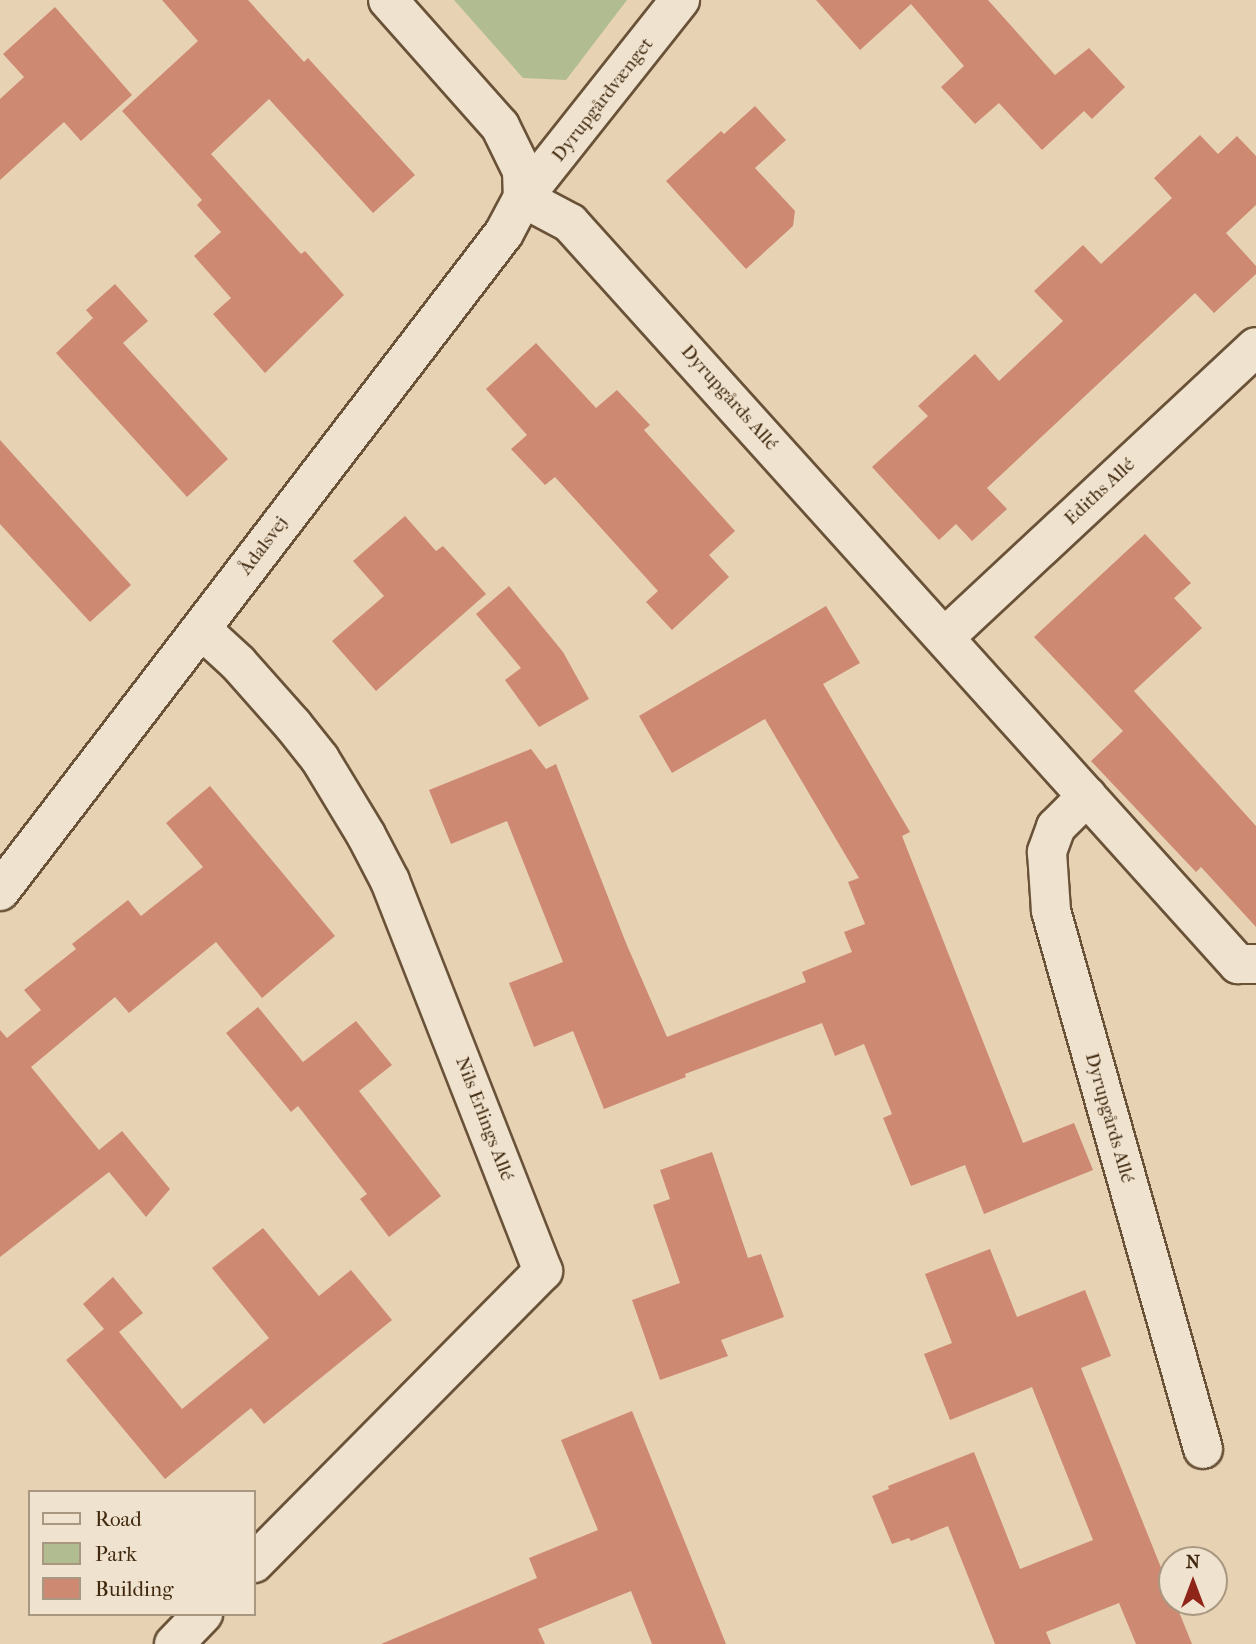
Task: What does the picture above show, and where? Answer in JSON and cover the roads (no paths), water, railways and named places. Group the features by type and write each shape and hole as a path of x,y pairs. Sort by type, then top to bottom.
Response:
{"street":[{"path":"388,0 500,126 522,170 523,198"},
{"name":"Dyrupgårdvænget","path":"523,198 680,0"},
{"name":"Ådalsvej","path":"0,891 504,233 523,198"},
{"name":"Dyrupgårds Allé","path":"523,198 570,223 1238,964 1256,964"},
{"name":"Ediths Allé","path":"945,637 1256,347"},
{"name":"Nils Erlings Allé","path":"201,629 238,663 293,725 320,759 366,835 390,881 543,1271 256,1561"},
{"name":"Dyrupgårds Allé","path":"1087,796 1056,827 1047,852 1051,911 1203,1449"},
{"path":"174,1644 201,1616"}]}
